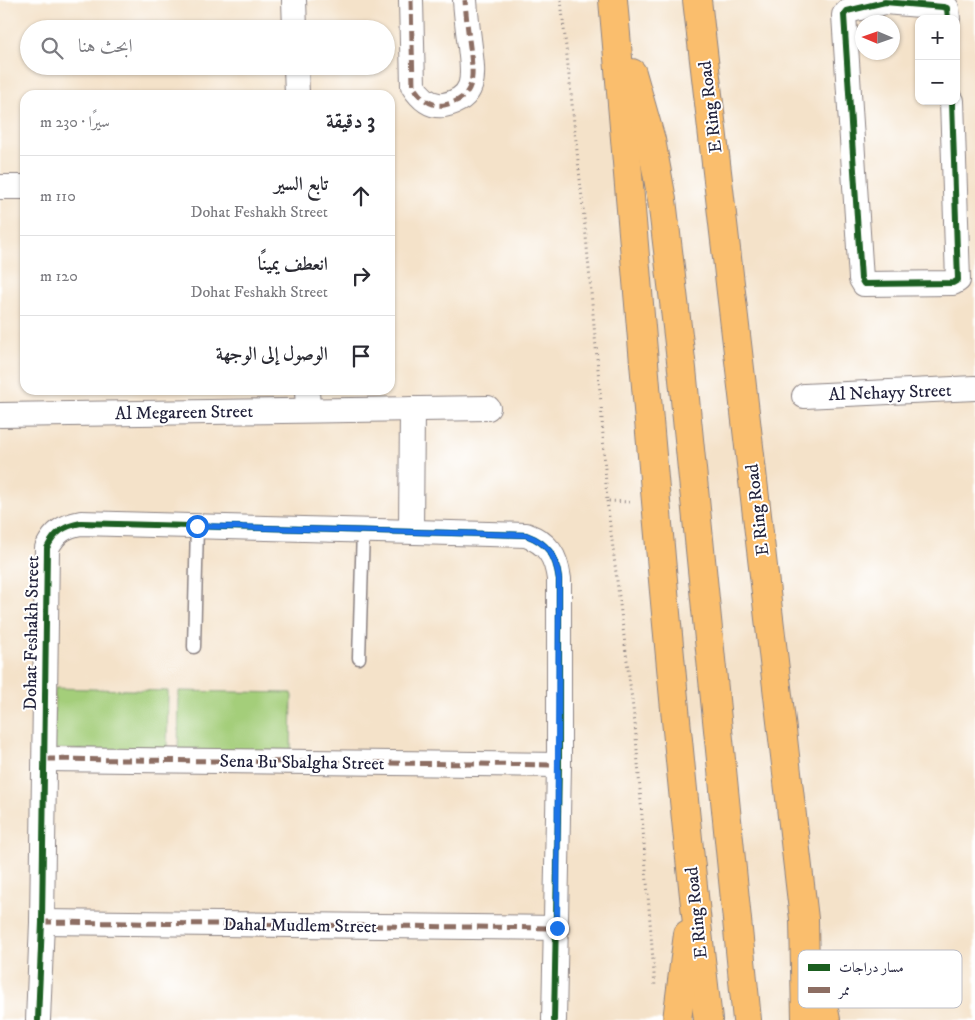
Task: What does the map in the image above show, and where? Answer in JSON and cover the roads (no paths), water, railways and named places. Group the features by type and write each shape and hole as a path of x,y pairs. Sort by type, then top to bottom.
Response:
{"main road":[{"name":"E Ring Road","path":"697,0 804,919 805,950"},
{"name":"E Ring Road","path":"614,6 656,504 693,895 708,1020"},
{"path":"614,6 651,140 662,200 682,369 747,1020"},
{"path":"678,1020 693,895"},
{"path":"804,919 811,950"}],"street":[{"path":"294,0 295,20"},
{"path":"410,0 413,86 420,97 429,103 440,106 455,103 465,96 471,86 473,76 465,0"},
{"path":"948,15 947,8 916,1 885,1 847,11 843,19 861,279 864,284 953,283 958,280 952,105"},
{"path":"296,75 297,90"},
{"path":"0,187 20,187"},
{"name":"Al Nehayy Street","path":"804,396 975,388"},
{"name":"Al Megareen Street","path":"0,415 307,400 412,409 488,408"},
{"path":"411,531 412,409"},
{"name":"Dohat Feshakh Street","path":"38,1020 42,922 47,548 54,535 66,526 81,523 526,535 540,540 550,549 557,563 559,579 559,766 554,1020"},
{"name":"Sena Bu Sbalgha Street","path":"45,759 559,766"},
{"name":"Dahal Mudlem Street","path":"42,922 557,928"}],"lane":[{"path":"194,647 197,526"},
{"path":"359,658 363,530"}]}
